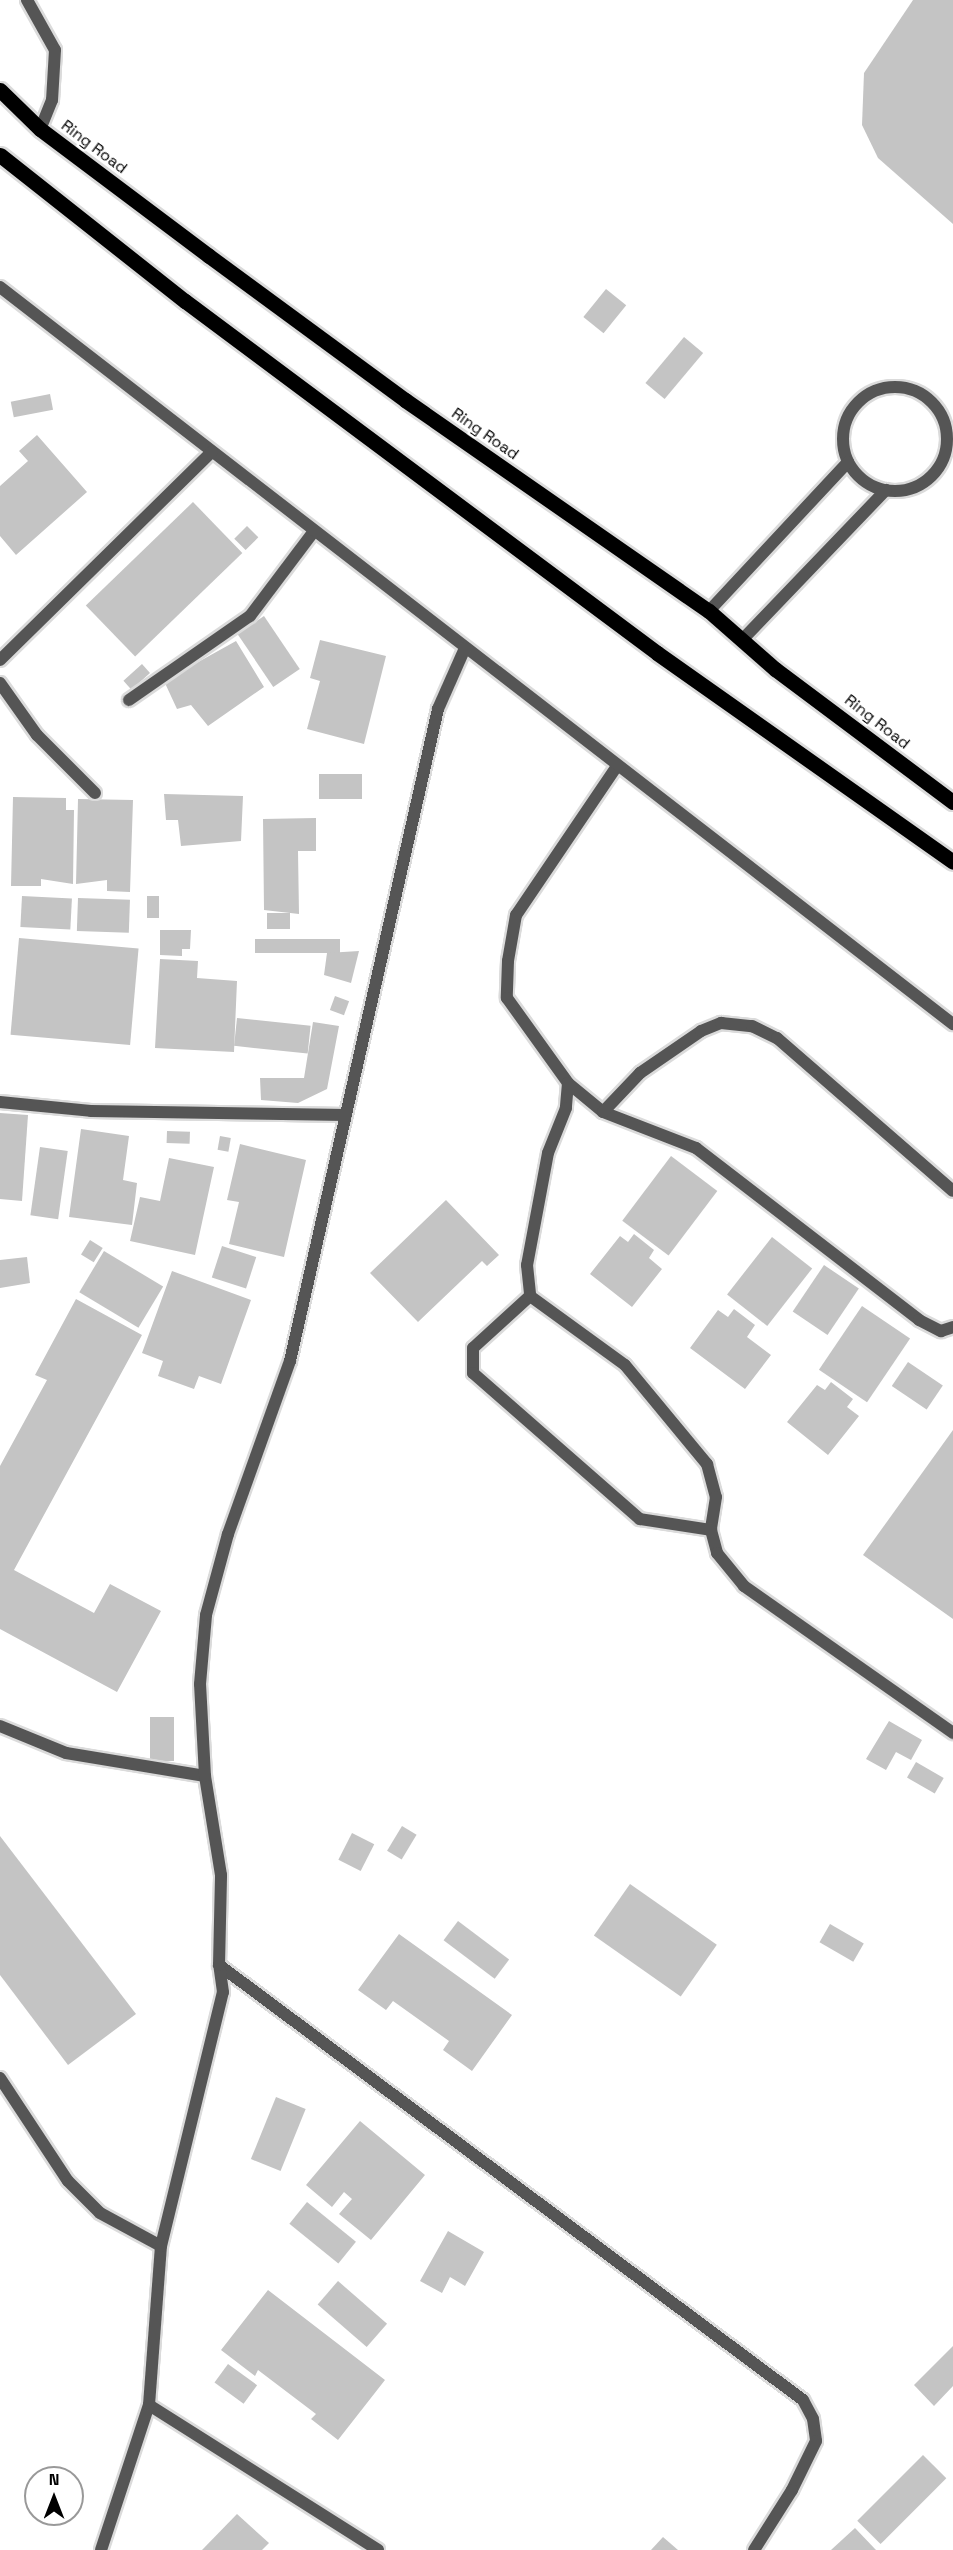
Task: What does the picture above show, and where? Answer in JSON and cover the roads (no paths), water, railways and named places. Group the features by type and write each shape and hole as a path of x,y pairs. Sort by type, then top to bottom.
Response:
{"main road":[{"name":"Ring Road","path":"0,90 40,129 405,400 709,611 742,640 953,802"},
{"path":"0,155 185,301 657,653 953,862"}],"street":[{"path":"27,0 55,50 52,100 40,129"},
{"path":"0,287 953,1024"},
{"path":"898,386 920,392 937,407 947,427 947,449 938,469 921,484 886,490 870,485 848,462 842,441 846,419 858,402 876,389 898,386"},
{"path":"0,660 212,452"},
{"path":"709,611 848,462"},
{"path":"742,640 886,490"},
{"path":"129,700 250,616 314,531"},
{"path":"101,2550 149,2405 161,2246 223,1992 219,1965 221,1875 205,1776 200,1684 206,1615 228,1534 291,1361 438,709 465,648"},
{"path":"0,683 37,735 94,793"},
{"path":"617,766 516,915 508,961 507,998 568,1083 603,1112 696,1148 919,1320 941,1331 953,1327"},
{"path":"603,1112 640,1073 701,1031 721,1023 752,1026 777,1038 953,1191"},
{"path":"568,1083 566,1108 548,1153 527,1264 530,1296 625,1365 707,1464 716,1497 711,1530 717,1553 744,1586 953,1733"},
{"path":"0,1102 91,1111 346,1115"},
{"path":"530,1296 473,1348 473,1373 640,1519 661,1526 711,1530"},
{"path":"0,1726 66,1753 205,1776"},
{"path":"219,1965 803,2400 813,2419 816,2441 792,2490 754,2550"},
{"path":"0,2079 68,2181 100,2213 161,2246"},
{"path":"149,2405 378,2550"}]}
